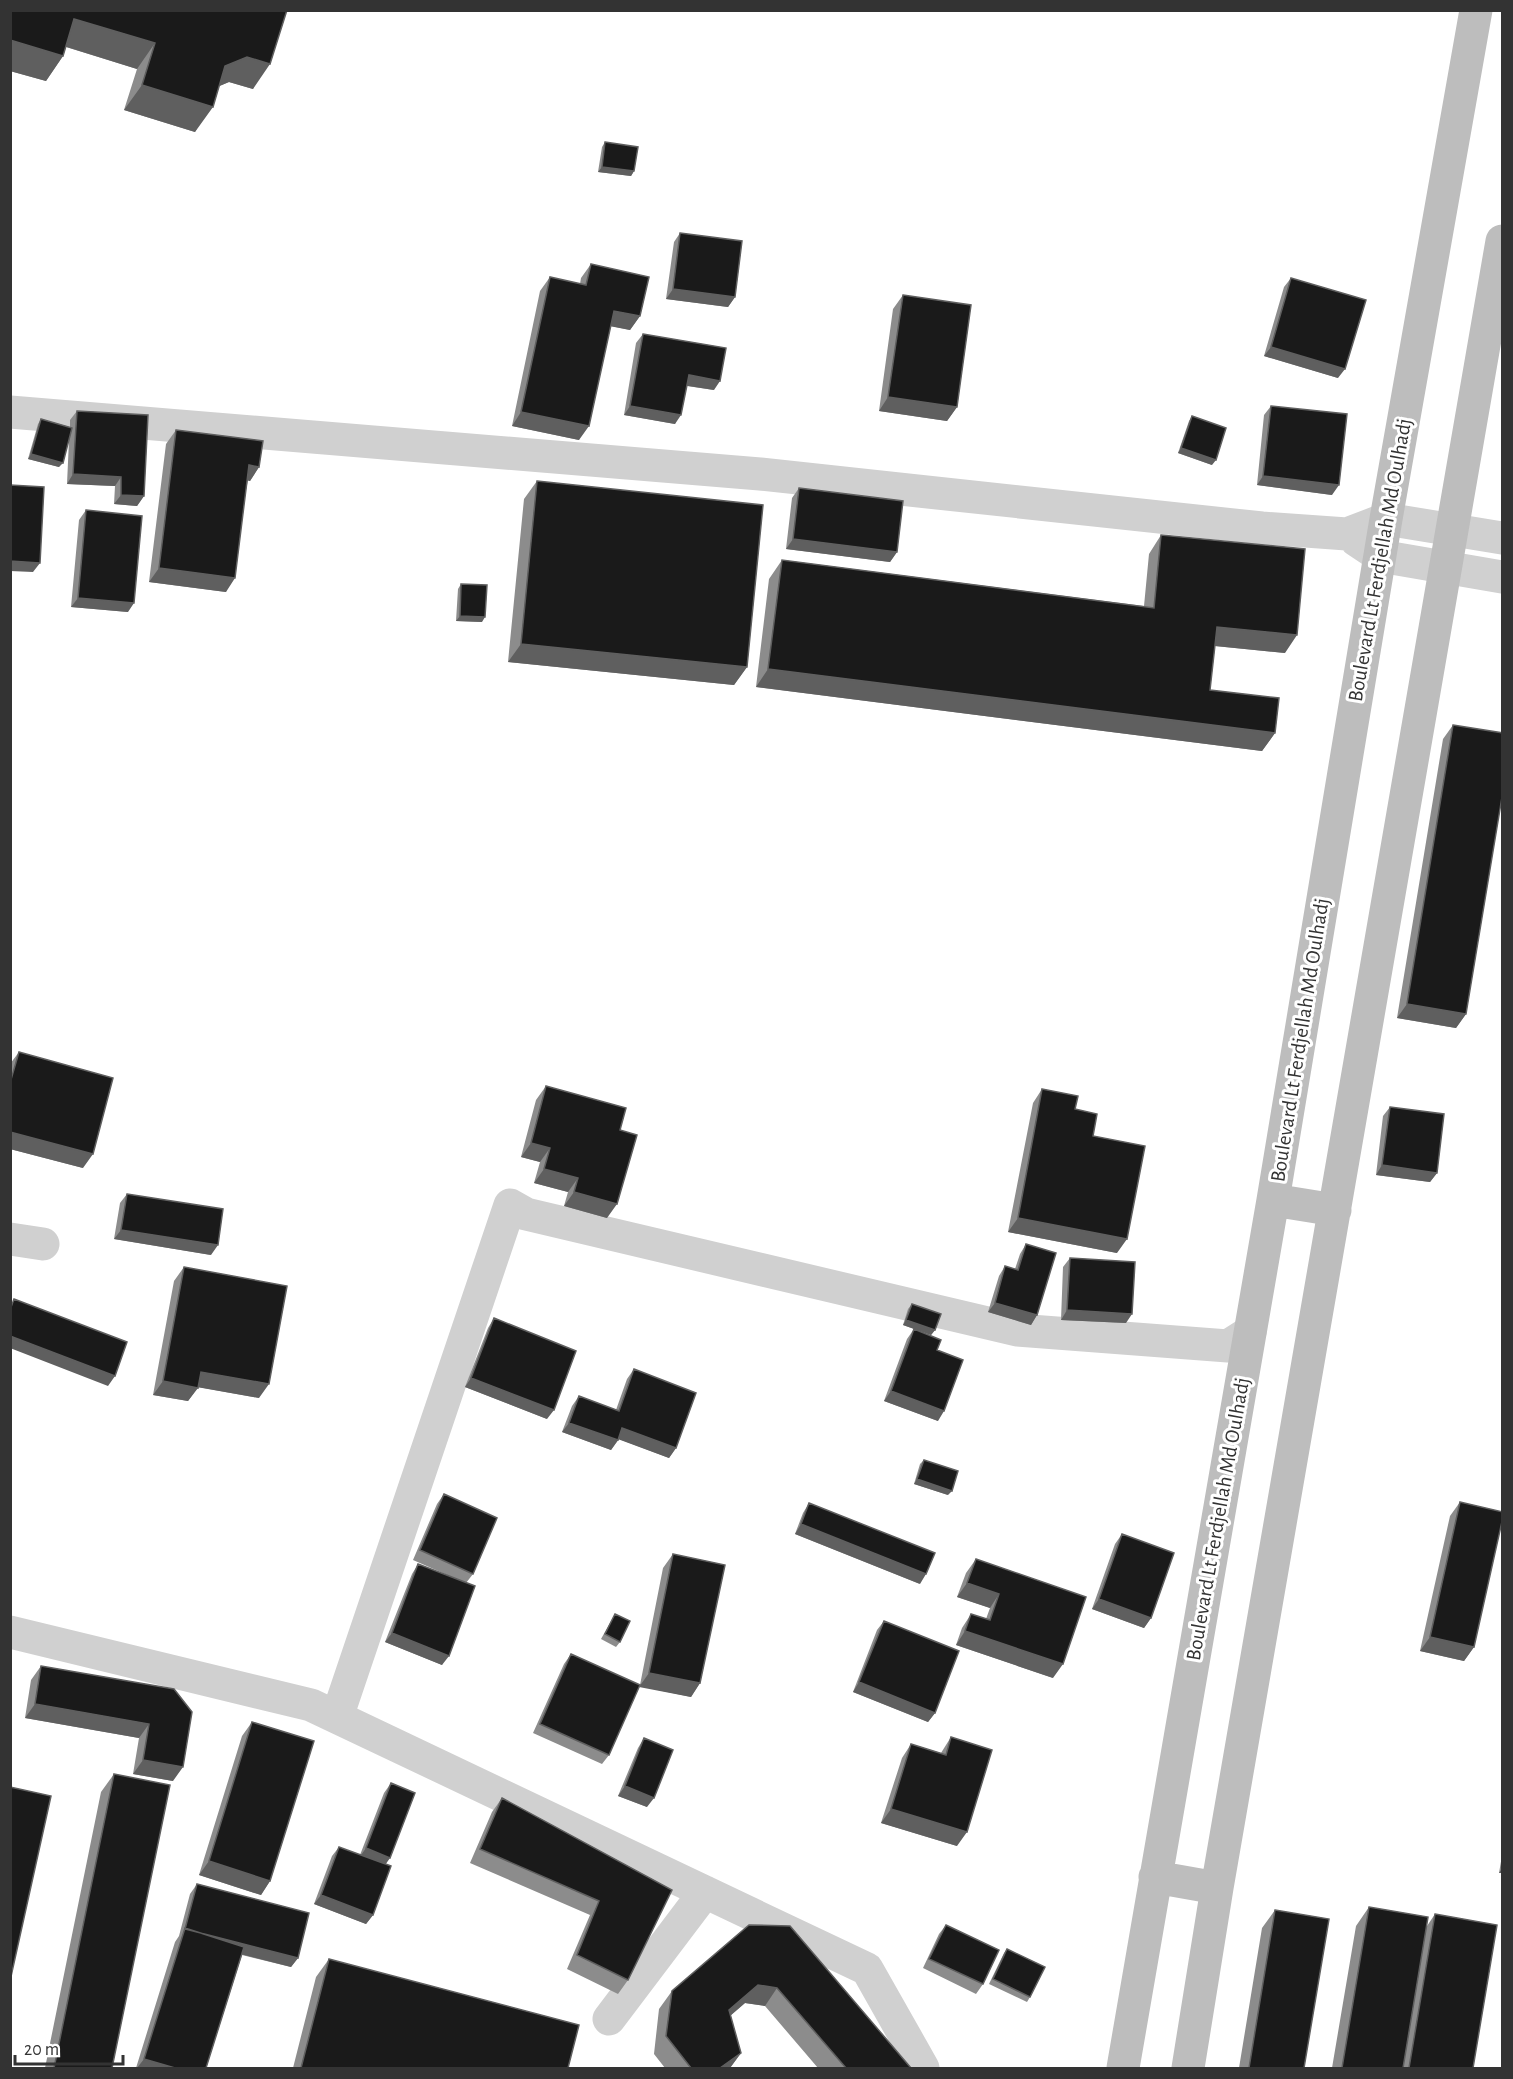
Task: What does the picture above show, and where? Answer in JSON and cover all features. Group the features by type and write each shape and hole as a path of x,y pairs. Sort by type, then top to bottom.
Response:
{"street":[{"name":"Boulevard Lt Ferdjellah Md Oulhadj","path":"1123,2068 1273,1200 1386,519 1476,10"},
{"path":"1188,2068 1217,1888 1503,241"},
{"path":"10,412 760,474 1262,528 1347,534 1386,519 1503,538"},
{"path":"1347,534 1380,556 1503,577"},
{"path":"1273,1200 1335,1210"},
{"path":"337,1717 510,1205 526,1214 1017,1330 1228,1346 1250,1332"},
{"path":"10,1239 43,1244"},
{"path":"10,1632 311,1705 867,1969 923,2068"},
{"path":"1155,1878 1217,1888"},
{"path":"609,2019 705,1892"}],"building":[{"path":"10,10 287,10 270,64 247,57 225,66 213,107 142,85 155,43 74,19 63,56 10,40"},
{"path":"605,142 638,147 634,171 602,167"},
{"path":"680,233 742,241 735,297 673,289"},
{"path":"591,264 649,277 640,316 614,311 589,426 521,412 550,277 586,285"},
{"path":"1291,278 1366,300 1345,369 1271,347"},
{"path":"903,295 971,305 957,407 888,397"},
{"path":"643,334 726,348 720,381 689,375 681,415 630,406"},
{"path":"1271,406 1347,414 1339,485 1263,476"},
{"path":"77,411 148,415 144,496 121,495 121,477 73,474"},
{"path":"1192,416 1226,428 1216,460 1181,448"},
{"path":"41,419 72,428 63,463 31,454"},
{"path":"176,430 263,441 259,467 249,465 235,578 159,568"},
{"path":"537,481 763,505 747,667 521,644"},
{"path":"10,485 44,487 40,563 10,561"},
{"path":"799,488 903,501 897,552 793,539"},
{"path":"86,510 142,516 134,603 78,598"},
{"path":"1161,535 1305,549 1297,635 1217,627 1210,690 1279,698 1275,733 768,669 782,560 1154,608"},
{"path":"461,584 487,585 485,617 460,616"},
{"path":"1453,725 1503,733 1503,791 1466,1014 1407,1004"},
{"path":"19,1052 113,1078 93,1154 10,1132 10,1083"},
{"path":"546,1086 626,1108 620,1130 637,1135 617,1204 574,1192 578,1178 544,1169 550,1148 531,1143"},
{"path":"1042,1089 1078,1096 1075,1109 1097,1114 1093,1136 1145,1146 1127,1239 1018,1218"},
{"path":"1390,1107 1444,1114 1437,1173 1382,1165"},
{"path":"127,1194 223,1209 218,1245 121,1230"},
{"path":"1026,1244 1056,1253 1037,1315 995,1303 1005,1266 1018,1270"},
{"path":"1070,1258 1135,1262 1132,1314 1067,1310"},
{"path":"184,1267 287,1286 269,1384 201,1372 198,1388 163,1381"},
{"path":"14,1299 127,1342 115,1376 10,1336 10,1310"},
{"path":"912,1304 941,1314 935,1330 906,1320"},
{"path":"494,1318 576,1351 554,1410 471,1378"},
{"path":"914,1329 941,1340 937,1350 963,1360 944,1411 891,1391"},
{"path":"634,1369 696,1393 676,1448 622,1428 618,1440 569,1423 579,1396 619,1411"},
{"path":"924,1460 958,1471 952,1491 917,1479"},
{"path":"444,1494 497,1518 473,1574 420,1550"},
{"path":"1460,1502 1503,1512 1474,1647 1430,1637"},
{"path":"809,1503 935,1553 926,1574 801,1524"},
{"path":"1122,1534 1174,1553 1151,1618 1099,1599"},
{"path":"673,1554 725,1565 700,1683 649,1673"},
{"path":"976,1559 1086,1597 1063,1664 965,1631 971,1614 990,1620 999,1594 967,1583"},
{"path":"418,1564 475,1586 449,1656 392,1633"},
{"path":"615,1614 630,1621 620,1642 605,1634"},
{"path":"884,1621 959,1651 935,1713 859,1682"},
{"path":"571,1654 640,1685 609,1755 540,1724"},
{"path":"41,1666 174,1689 192,1712 183,1767 143,1760 149,1724 35,1704"},
{"path":"252,1722 314,1741 270,1881 209,1861"},
{"path":"951,1737 992,1750 967,1832 891,1809 911,1744 946,1755"},
{"path":"644,1738 673,1750 654,1798 625,1786"},
{"path":"114,1774 170,1785 112,2068 54,2068"},
{"path":"391,1783 415,1793 390,1858 366,1848"},
{"path":"10,1787 51,1796 10,1981"},
{"path":"502,1798 672,1890 628,1980 577,1955 599,1901 480,1849"},
{"path":"339,1847 391,1866 373,1915 321,1895"},
{"path":"197,1884 309,1913 298,1958 185,1929"},
{"path":"1369,1907 1428,1917 1403,2068 1342,2068"},
{"path":"1275,1910 1329,1919 1304,2068 1249,2068"},
{"path":"1435,1914 1497,1925 1473,2068 1409,2068"},
{"path":"749,1925 790,1926 911,2068 846,2068 777,1988 758,1985 729,2010 741,2053 720,2068 691,2068 666,2036 672,1991"},
{"path":"946,1925 999,1950 983,1984 929,1959"},
{"path":"185,1928 244,1947 206,2068 175,2068 144,2059"},
{"path":"1007,1949 1045,1967 1030,1997 993,1979"},
{"path":"329,1959 579,2025 568,2068 301,2068"}]}
